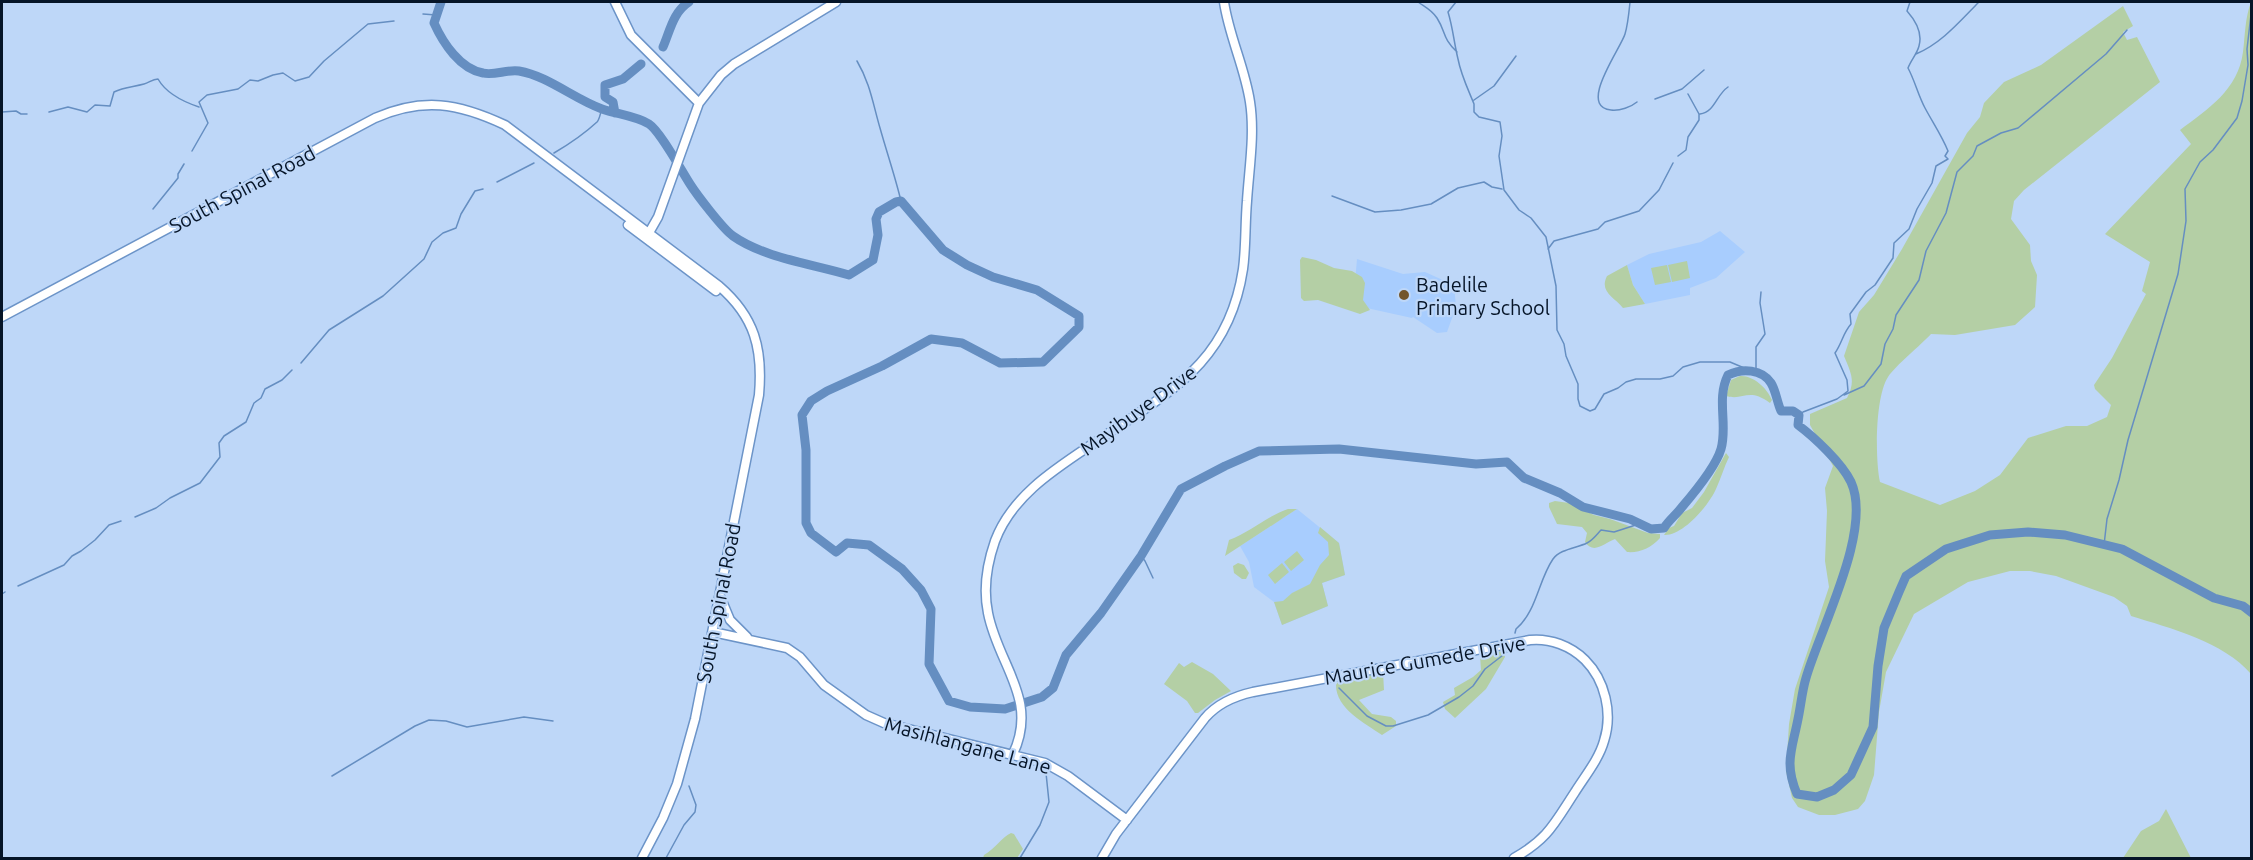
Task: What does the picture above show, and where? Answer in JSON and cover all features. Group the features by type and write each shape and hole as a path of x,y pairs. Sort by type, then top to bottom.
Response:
{"street":[{"path":"615,2 631,35 699,103"},
{"path":"647,236 658,217 699,103 721,75 734,64 836,2"},
{"name":"Mayibuye Drive","path":"1013,754 1020,738 1022,710 1012,678 996,641 986,601 986,580 1002,527 1020,501 1042,480 1192,374 1218,342 1235,301 1243,267 1251,114 1246,80 1224,2"},
{"name":"South Spinal Road","path":"2,317 386,113 407,107 436,104 466,108 505,125 647,236 730,296 749,320 755,339 761,373 759,394 695,719 677,784 663,818 642,858"},
{"path":"720,596 730,620 750,640"},
{"name":"Masihlangane Lane","path":"713,632 779,645 792,651 824,684 875,720 1013,754 1055,768 1127,820"},
{"name":"Maurice Gumede Drive","path":"1102,858 1116,834 1208,714 1236,696 1530,640 1548,640 1567,647 1583,658 1600,680 1608,710 1606,734 1593,763 1549,832 1536,845 1514,858"}],"shaded area":[{"path":"1720,231 1745,252 1716,278 1690,288 1690,295 1645,304 1633,285 1627,265 1649,254 1701,242"},
{"name":"Badelile Primary School","path":"1357,259 1403,274 1425,272 1454,285 1456,307 1447,332 1437,333 1413,317 1353,305"},
{"path":"1297,509 1339,543 1345,575 1322,583 1328,606 1282,625 1274,602 1254,587 1249,562 1240,546"}],"green space":[{"path":"2251,2 2251,674 2226,653 2196,637 2131,616 2127,606 2114,597 2056,576 2030,571 2010,571 1968,582 1914,614 1886,672 1879,712 1874,775 1865,801 1858,809 1835,815 1819,815 1798,807 1792,798 1786,771 1789,724 1795,689 1829,587 1825,561 1827,511 1825,488 1833,466 1810,425 1810,414 1847,398 1850,392 1852,382 1844,356 1859,312 1874,295 1902,249 1967,133 1980,117 1984,103 2004,82 2041,65 2123,6 2133,26 2123,32 2127,40 2137,37 2160,82 2024,190 2014,201 2011,219 2030,245 2031,261 2037,275 2035,307 2015,325 1955,335 1931,334 1888,377 1878,413 1877,459 1880,482 1940,505 1975,491 2000,475 2028,438 2066,426 2087,426 2107,417 2111,405 2095,389 2094,385 2112,358 2146,294 2142,291 2150,262 2105,234 2191,144 2180,130 2211,106 2235,77 2243,52 2246,20"},
{"path":"1302,257 1334,268 1352,271 1362,277 1365,283 1363,300 1370,310 1360,314 1318,300 1304,301 1301,298 1300,260"},
{"path":"1687,261 1690,278 1672,282 1668,265"},
{"path":"1627,265 1633,285 1645,304 1623,308 1606,290 1605,282 1607,276"},
{"path":"1667,265 1671,282 1655,285 1651,268"},
{"path":"1740,376 1759,383 1770,395 1772,400 1770,403 1763,398 1751,395 1726,396 1731,380"},
{"path":"1726,453 1729,457 1708,503 1687,525 1671,534 1664,535 1669,528 1674,526 1682,513 1692,508"},
{"path":"1555,501 1569,503 1594,515 1648,533 1660,534 1660,538 1653,545 1636,552 1627,552 1615,539 1592,548 1585,542 1587,533 1582,527 1557,524 1549,507 1549,503"},
{"path":"1288,509 1297,509 1225,556 1229,540"},
{"path":"1320,527 1339,543 1345,575 1322,583 1328,606 1282,625 1274,602 1283,601 1292,593 1310,584 1320,565 1329,555 1328,542 1318,533"},
{"path":"1297,551 1304,560 1291,571 1284,562"},
{"path":"1238,563 1244,565 1249,573 1246,579 1234,573 1233,566"},
{"path":"1282,563 1289,572 1275,584 1268,575"},
{"path":"1502,651 1505,657 1486,689 1455,718 1445,709 1443,702 1455,695 1454,688 1481,670 1480,655"},
{"path":"1192,662 1213,674 1231,691 1198,713 1195,713 1187,701 1164,684 1179,663 1184,667"},
{"path":"1383,672 1384,690 1359,700 1372,714 1391,717 1396,721 1396,726 1382,735 1346,708 1337,694 1336,685 1339,680"},
{"path":"2166,809 2191,858 2123,858 2141,831 2159,821"},
{"path":"1011,833 1023,849 1017,858 983,858 984,855"}],"waterway":[{"path":"441,2 434,23 447,47 460,61 475,71 483,73 519,71 530,74 592,105 649,124 664,142 710,212 733,236 745,244 789,260 849,275 873,260 878,235 876,219 879,212 901,201 943,250 993,277 1037,290 1079,316 1079,327 1043,362 1000,363 962,343 931,339 882,366 827,391 811,401 802,415 806,450 806,523 811,533 836,552 847,543 869,545 902,569 921,590 931,609 929,664 949,701 970,707 1005,709 1042,697 1053,688 1066,655 1101,613 1141,556 1181,489 1259,451 1339,449 1476,464 1507,462 1524,478 1560,493 1583,507 1630,519 1651,529 1664,528 1698,487 1718,456 1723,440 1722,403 1725,384 1728,375 1739,371 1757,372 1767,378 1773,386 1781,411 1793,411 1799,415 1798,425 1827,451 1847,475 1856,502 1855,526 1850,552 1803,688 1790,756 1791,774 1797,794 1817,797 1834,790 1851,775 1873,727 1884,628 1899,592 1906,576 1946,549 1990,535 2028,532 2065,535 2122,549 2214,598 2243,606 2252,613"},
{"path":"663,47 676,16 689,2"},
{"path":"1418,2 1435,15 1446,39 1457,52"},
{"path":"1456,2 1448,12 1459,65 1474,104 1474,112 1479,117 1500,122 1502,136 1499,156 1504,190 1519,210 1531,218 1546,237 1556,286 1557,330 1578,384 1580,406 1590,411 1595,409 1604,394 1626,382 1673,376 1683,367 1700,362 1730,362 1749,370"},
{"path":"1630,2 1625,34 1599,88 1598,99 1602,106 1611,110 1632,106 1637,102"},
{"path":"1799,415 1837,399 1848,391 1847,380 1835,353 1851,324 1850,314 1866,292 1875,285 1893,258 1894,243 1909,229 1932,183 1936,166 1948,159 1945,156 1948,151 1946,145 1923,103 1908,68 1920,41 1918,27 1907,11 1910,2"},
{"path":"1916,54 1942,38 1979,2"},
{"path":"2104,545 2107,519 2128,440 2178,274 2186,221 2185,189 2200,162 2213,150 2237,118 2248,65 2247,49 2252,6"},
{"path":"423,14 436,15"},
{"path":"192,151 208,123 199,102 207,95 238,89 250,80 258,81 283,73 295,81 309,77 324,61 368,24 394,21"},
{"path":"1844,395 1864,386 1881,364 1885,344 1893,329 1896,315 1919,280 1926,251 1946,213 1957,172 1973,156 1977,146 2001,133 2018,128 2106,54 2127,30"},
{"path":"1474,100 1494,86 1516,56"},
{"path":"857,61 871,94 901,201"},
{"path":"615,113 613,102 605,97 605,85 623,79 641,64"},
{"path":"1655,99 1682,89 1704,70"},
{"path":"49,112 68,107 87,112 95,105 110,106 114,92 158,79 176,96 199,107"},
{"path":"1700,114 1709,110 1728,87"},
{"path":"1678,156 1686,150 1688,137 1699,120 1699,114 1688,94"},
{"path":"554,153 577,139 597,122 602,109"},
{"path":"2,112 16,111 27,114"},
{"path":"497,182 534,163"},
{"path":"1548,249 1554,241 1598,229 1605,222 1639,211 1659,190 1673,163"},
{"path":"153,209 178,178 184,164"},
{"path":"1332,196 1375,212 1431,204 1458,188 1484,182 1502,189"},
{"path":"301,363 329,330 383,296 424,259 432,242 443,233 456,228 461,214 475,191 483,189"},
{"path":"1756,372 1756,347 1765,334 1760,303 1761,292"},
{"path":"135,517 200,483 220,457 219,443 224,436 246,422 254,403 261,398 265,389 282,380 292,370"},
{"path":"18,586 64,565 72,556 95,540 109,525 121,521"},
{"path":"1515,633 1529,614 1548,568 1556,556 1587,543 1601,530 1614,532 1642,523"},
{"path":"1141,556 1153,578"},
{"path":"1339,688 1367,716 1386,726 1393,726 1428,715 1459,697 1473,686 1485,669 1507,652"},
{"path":"332,776 415,726 429,720 446,721 467,727 524,717 553,721"},
{"path":"1020,858 1040,825 1049,802 1046,773 1035,765"},
{"path":"666,858 684,825 695,812 696,805 689,786"}],"place":[{"name":"Badelile Primary School","path":"1404,295"}]}
